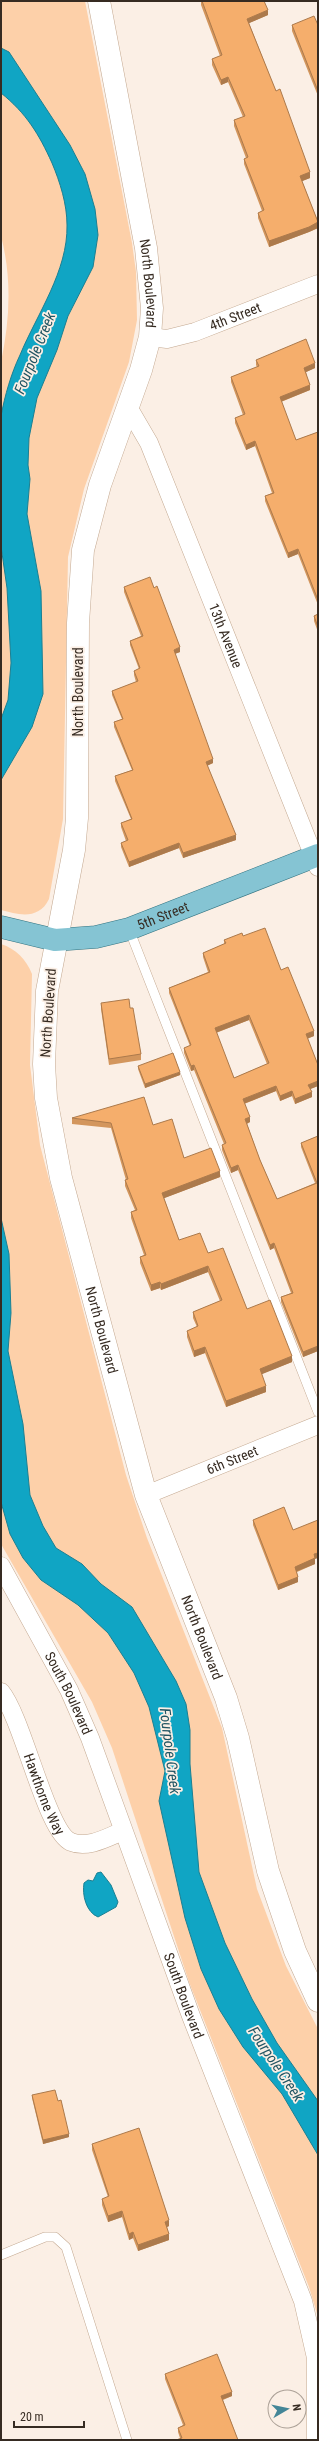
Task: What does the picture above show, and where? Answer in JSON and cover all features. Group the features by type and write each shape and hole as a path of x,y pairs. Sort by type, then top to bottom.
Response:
{"main road":[{"name":"5th Street","path":"1,927 55,940 96,937 129,929 317,860"}],"street":[{"name":"North Boulevard","path":"99,1 146,248 152,289 150,337 128,407 100,485 83,550 78,623 78,818 66,890 46,991 44,1026 44,1071 51,1136 77,1241 146,1494 226,1698 240,1745 268,1871 295,1951 317,1997"},
{"name":"4th Street","path":"150,337 166,339 195,332 318,284"},
{"name":"13th Avenue","path":"128,407 149,443 317,860"},
{"name":"6th Street","path":"146,1494 318,1425"},
{"name":"South Boulevard","path":"1,1566 69,1690 90,1738 191,2016 303,2301 316,2358 316,2440"},
{"name":"Hawthorne Way","path":"1,1692 17,1719 49,1810 61,1834 70,1842 82,1844 91,1843 123,1831"}],"lane":[{"path":"129,929 318,1412"},
{"path":"1,2255 44,2237 55,2237 66,2247 126,2440"}],"shaded area":[{"path":"1,1 85,1 132,243 136,272 137,320 129,362 84,489 68,557 63,819 49,899 45,906 40,910 28,914 1,910 1,362 8,315 8,283 5,252 1,236"},
{"path":"1,944 20,955 24,959 32,974 30,1065 40,1145 126,1475 147,1538 222,1728 257,1889 286,1966 318,2029 318,2317 309,2287 189,1982 112,1748 92,1702 1,1544"}],"water":[{"name":"Fourpole Creek","path":"1,48 9,52 70,145 85,174 95,209 98,235 93,267 68,316 57,350 37,398 29,438 28,465 30,479 27,514 41,591 43,694 32,727 1,780 1,719 8,700 11,663 7,588 1,546 1,416 6,392 14,370 57,276 66,242 67,225 66,209 60,185 47,152 37,133 25,116 1,93"},
{"name":"Fourpole Creek","path":"1,1218 9,1254 11,1313 8,1351 23,1424 30,1495 43,1526 56,1548 82,1564 101,1584 132,1607 176,1681 186,1704 190,1730 190,1764 199,1872 225,1943 252,1999 277,2043 318,2101 318,2155 282,2094 243,2047 219,2009 201,1969 185,1918 159,1801 165,1771 149,1707 134,1673 108,1633 78,1605 41,1580 23,1558 10,1534 1,1502"},
{"path":"101,1872 111,1885 118,1902 116,1907 98,1917 90,1911 86,1903 84,1898 84,1883 88,1880 93,1881 97,1873"}],"building":[{"path":"202,1 264,1 268,10 247,19 276,91 280,89 310,172 300,176 318,222 309,227 269,241 258,213 264,210 244,159 248,157 234,120 245,116 228,77 221,80 212,59 222,55"},
{"path":"314,16 318,25 318,91 292,25"},
{"path":"306,339 315,363 304,368 310,385 280,397 296,440 318,432 318,600 298,549 288,553 265,496 274,493 255,441 246,445 235,418 245,414 231,377 259,366 256,360"},
{"path":"150,577 154,588 157,586 180,647 174,650 213,759 206,762 236,835 183,853 179,843 129,862 121,843 128,840 121,823 132,819 115,776 133,770 114,722 123,719 112,691 138,681 134,671 140,668 130,641 143,636 124,587"},
{"path":"318,614 318,627 314,616"},
{"path":"265,928 281,970 288,967 314,1031 306,1034 318,1065 318,1081 308,1085 312,1092 295,1099 292,1091 280,1096 276,1086 243,1099 250,1117 245,1119 260,1160 277,1199 317,1183 301,1143 318,1136 318,1346 303,1352 281,1297 293,1293 274,1243 270,1245 238,1165 231,1168 222,1145 226,1143 194,1065 191,1066 184,1048 191,1045 169,988 210,972 203,953 226,943 224,940 242,933 243,936","holes":["249,1015 269,1063 234,1078 215,1028"]},
{"path":"129,999 130,1008 133,1008 141,1054 109,1059 101,1003"},
{"path":"173,1053 180,1072 145,1084 138,1066"},
{"path":"144,1097 153,1125 172,1119 184,1158 211,1148 220,1171 162,1193 179,1240 200,1233 208,1253 223,1248 247,1309 270,1300 292,1356 260,1369 266,1386 226,1401 205,1347 194,1351 187,1331 198,1326 193,1312 222,1300 208,1266 161,1284 160,1282 151,1285 140,1257 146,1255 131,1212 137,1210 125,1180 128,1179 111,1123 72,1118"},
{"path":"284,1507 293,1530 318,1520 318,1553 314,1554 315,1558 295,1567 298,1577 278,1585 253,1520"},
{"path":"55,2090 58,2101 61,2100 69,2134 43,2140 32,2095"},
{"path":"139,2128 169,2220 165,2222 169,2234 138,2245 133,2232 129,2234 122,2211 108,2216 102,2199 109,2196 92,2144"},
{"path":"217,2354 232,2392 221,2396 238,2440 176,2440 182,2438 178,2428 185,2425 165,2374"}]}
